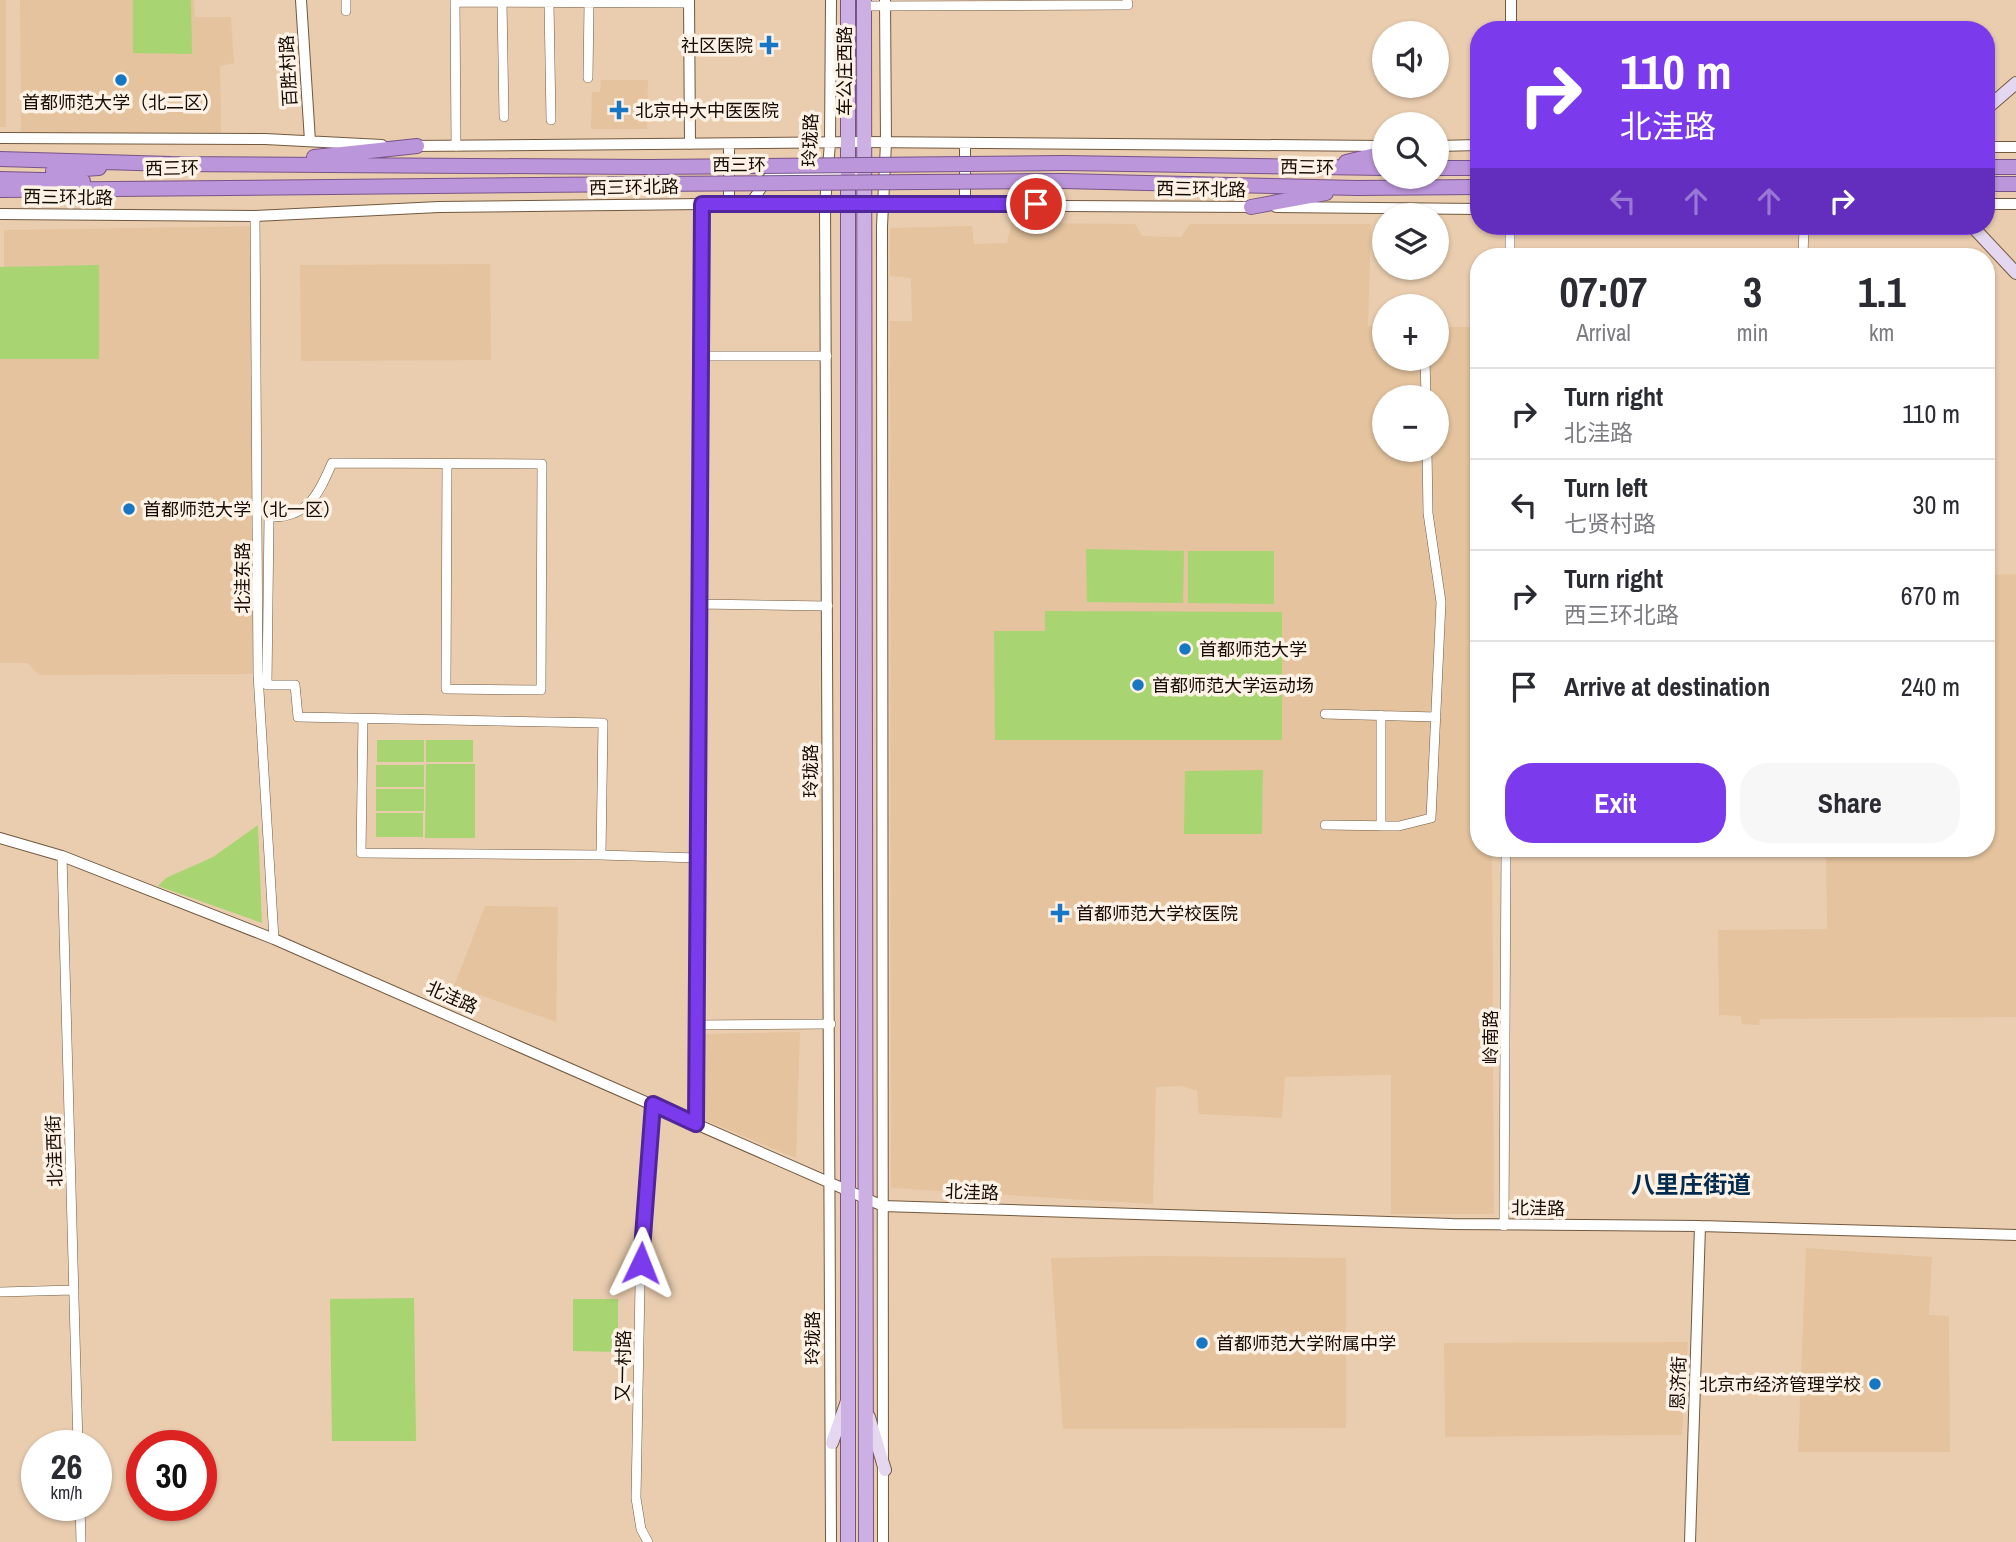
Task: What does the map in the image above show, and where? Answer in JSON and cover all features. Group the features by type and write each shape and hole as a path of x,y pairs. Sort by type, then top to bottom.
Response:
{"highway":[{"path":"248,164 417,146"},
{"path":"1321,168 1372,156"},
{"name":"西三环","path":"0,159 170,164 648,167 1063,163 1372,168"},
{"path":"0,179 170,164"},
{"path":"1995,167 2016,167"},
{"path":"1449,168 1470,168"},
{"path":"0,172 172,187"},
{"name":"西三环","path":"0,190 1063,181 1357,188 1470,187"},
{"path":"1995,184 2016,184"},
{"path":"1251,207 1357,188"}],"main road":[{"name":"车公庄西路","path":"847,172 848,0"},
{"name":"车公庄西路","path":"863,205 864,3"},
{"path":"1995,101 2016,83"},
{"name":"玲珑路","path":"847,172 848,1542"},
{"path":"863,205 866,1542"},
{"path":"1981,235 1993,248"},
{"path":"1995,250 2016,272"},
{"path":"832,1443 848,1397"},
{"path":"866,1408 885,1470"}],"street":[{"name":"百胜村路","path":"301,0 310,141"},
{"path":"346,0 346,11"},
{"name":"玲珑路","path":"831,0 830,143 825,204 831,1024 831,1542"},
{"path":"864,3 1128,5 1128,0"},
{"path":"1511,0 1511,21"},
{"path":"456,146 455,1 689,1 690,144"},
{"path":"502,2 504,117"},
{"path":"549,2 551,120"},
{"path":"588,78 589,3"},
{"path":"883,1542 886,3"},
{"path":"0,138 310,141 417,146 847,142 1372,146"},
{"path":"750,204 771,174 929,171 947,143"},
{"path":"729,144 729,204"},
{"path":"965,144 965,203"},
{"path":"1449,146 1470,145"},
{"path":"1995,147 2016,147"},
{"name":"西三环北路","path":"0,214 255,216 439,207 965,203 1470,209"},
{"path":"696,1124 702,204"},
{"path":"1995,204 2016,204"},
{"name":"北洼东路","path":"255,216 258,674 274,939"},
{"path":"701,356 827,356"},
{"path":"1325,825 1399,826 1431,818 1441,602 1429,513 1427,462"},
{"path":"447,464 446,689 541,690 542,464 332,463 321,489 301,511 289,517 268,517 267,685 295,685 298,717 603,723 601,855"},
{"path":"699,604 828,606"},
{"path":"1325,714 1436,717"},
{"path":"1381,715 1381,826"},
{"path":"362,719 361,853 697,858"},
{"name":"北洼路","path":"0,838 62,856 274,939 883,1206 1504,1226 1700,1226 2016,1235"},
{"name":"北洼西街","path":"62,856 78,1430"},
{"name":"岭南路","path":"1504,1226 1506,857"},
{"path":"695,1026 831,1024"},
{"name":"又一村路","path":"648,1542 641,1529 636,1498 640,1285 653,1104"},
{"name":"恩济街","path":"1690,1542 1700,1226"},
{"path":"0,1292 74,1290"},
{"path":"80,1521 81,1542"}],"shaded area":[{"path":"0,0 6,0 6,127 0,127"},
{"name":"首都师范大学（北二区）","path":"20,0 194,0 195,17 231,17 234,63 220,66 221,136 21,138"},
{"name":"北京中大中医医院","path":"601,80 648,80 647,129 591,129 592,92 600,92"},
{"name":"首都师范大学","path":"1012,223 1135,224 1142,236 1181,237 1190,224 1371,224 1368,326 1372,326 1372,371 1449,371 1449,327 1470,327 1470,857 1492,857 1494,1214 1391,1214 1391,1075 1285,1077 1282,1118 1199,1114 1197,1091 1182,1086 1156,1087 1153,1204 891,1188 890,321 912,321 911,278 890,276 890,228 972,226 974,244 1007,243"},
{"name":"首都师范大学（北一区）","path":"255,226 258,674 39,675 28,663 0,663 0,268 4,268 4,230"},
{"path":"490,264 491,360 301,361 300,265"},
{"path":"2016,574 2016,1017 1760,1019 1759,1025 1742,1024 1741,1016 1719,1015 1718,930 1827,929 1826,857 1995,857 1995,575"},
{"path":"485,906 558,907 556,1022 454,986"},
{"path":"800,1032 796,1158 702,1119 701,1034"},
{"name":"北京市经济管理学校","path":"1806,1248 1932,1257 1929,1315 1949,1316 1950,1452 1798,1452"},
{"name":"首都师范大学附属中学","path":"1051,1258 1346,1258 1346,1428 1063,1429"},
{"path":"1688,1342 1682,1435 1445,1437 1444,1343"}],"green space":[{"path":"133,0 191,0 192,54 133,53"},
{"path":"99,265 99,359 0,359 0,267"},
{"path":"1086,549 1184,551 1183,603 1087,602"},
{"path":"1188,551 1274,551 1274,604 1188,603"},
{"name":"首都师范大学运动场","path":"1045,611 1282,612 1282,740 995,740 994,631 1045,631"},
{"path":"377,740 424,740 424,762 377,762"},
{"path":"426,740 473,740 473,762 426,762"},
{"path":"426,764 475,764 475,838 425,838"},
{"path":"376,765 424,765 424,787 376,787"},
{"path":"1263,770 1262,834 1184,834 1185,771"},
{"path":"376,789 424,789 424,811 376,811"},
{"path":"376,813 423,813 423,837 376,837"},
{"path":"258,825 262,923 158,886 166,878 213,857"},
{"path":"414,1298 416,1441 332,1441 330,1299"},
{"path":"573,1299 618,1299 618,1352 573,1351"}],"place":[{"name":"社区医院","path":"769,45"},
{"name":"首都师范大学（北二区）","path":"121,80"},
{"name":"北京中大中医医院","path":"619,110"},
{"name":"首都师范大学（北一区）","path":"129,509"},
{"name":"首都师范大学","path":"1185,649"},
{"name":"首都师范大学运动场","path":"1138,685"},
{"name":"首都师范大学校医院","path":"1060,913"},
{"name":"首都师范大学附属中学","path":"1202,1343"},
{"name":"北京市经济管理学校","path":"1875,1384"}],"district":[{"name":"八里庄街道","path":"1691,1184"}],"route":[{"path":"641,1263 644,1195 653,1104 696,1124 702,204 1036,204"}]}
